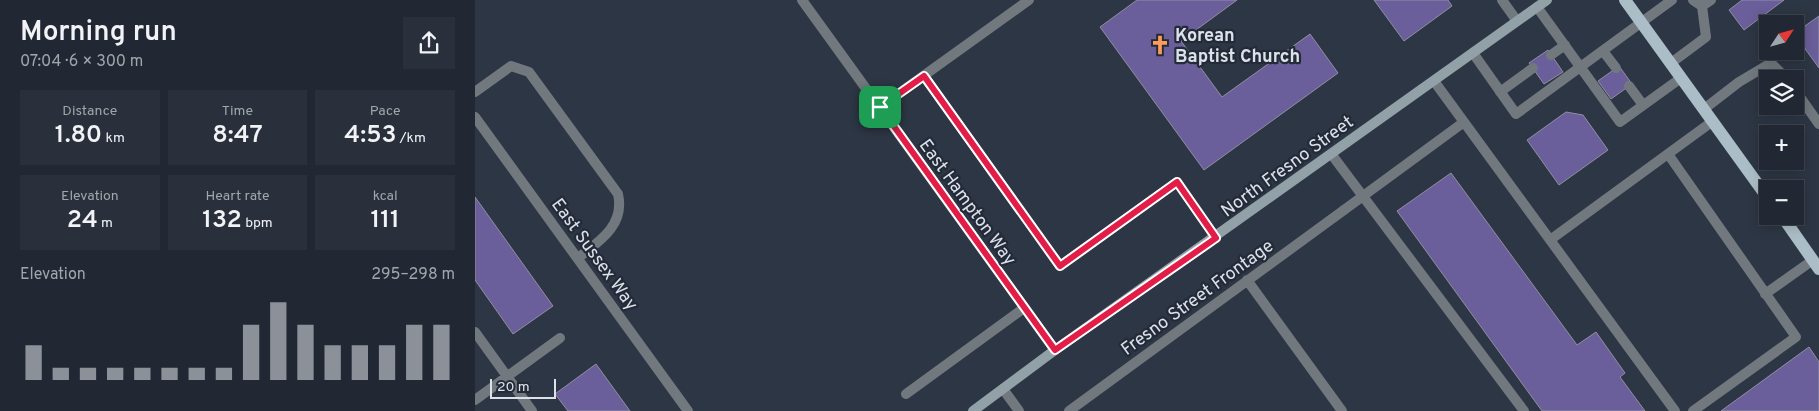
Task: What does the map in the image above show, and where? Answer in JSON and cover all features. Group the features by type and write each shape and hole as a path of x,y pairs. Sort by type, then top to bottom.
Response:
{"main road":[{"name":"North Fresno Street","path":"973,411 1055,350 1216,238 1547,0"},
{"path":"1625,0 1759,186"},
{"path":"1788,225 1816,264"}],"street":[{"name":"East Hampton Way","path":"802,0 1055,350"},
{"path":"880,107 1029,0"},
{"path":"1502,0 1517,21"},
{"path":"1473,53 1516,114 1672,0"},
{"path":"1671,63 1706,37 1702,6 1693,0"},
{"path":"1702,6 1711,0"},
{"path":"1537,7 1620,122 1681,78"},
{"path":"1551,55 1565,45"},
{"path":"1603,51 1616,68"},
{"path":"1759,70 1771,63 1778,70"},
{"path":"475,92 511,66 529,72 618,194 620,203 619,214 606,237 578,258"},
{"path":"1500,92 1533,68"},
{"path":"1703,108 1759,70"},
{"path":"924,76 1060,266 1177,182 1216,238"},
{"path":"1434,81 1675,411"},
{"path":"1629,86 1643,105"},
{"path":"1804,103 1819,124"},
{"name":"East Sussex Way","path":"475,117 688,411"},
{"path":"1550,240 1713,121"},
{"name":"Fresno Street Frontage","path":"1069,411 1464,122"},
{"path":"1332,154 1524,411"},
{"path":"1668,154 1796,337 1693,411"},
{"path":"1765,294 1816,264"},
{"path":"1247,280 1342,411"},
{"path":"906,394 1024,308"},
{"path":"475,332 532,411"},
{"path":"475,400 560,338"},
{"path":"1003,389 1019,411"}],"building":[{"path":"1137,0 1237,0 1181,41 1222,97 1310,34 1338,73 1204,170 1100,27"},
{"path":"1374,0 1448,0 1452,6 1404,41"},
{"path":"1742,0 1784,0 1764,15 1759,15 1759,19 1744,30 1729,10"},
{"path":"1819,16 1819,68 1804,47 1804,27"},
{"path":"1548,50 1563,72 1544,84 1529,63"},
{"path":"1619,66 1632,84 1611,99 1598,81"},
{"path":"1566,112 1583,115 1608,150 1559,185 1527,140"},
{"path":"1451,173 1577,345 1596,332 1625,373 1620,377 1645,411 1542,411 1397,211"},
{"path":"475,197 553,306 513,334 475,280"},
{"path":"1809,347 1819,362 1819,411 1721,411"},
{"path":"596,364 630,411 568,411 555,394"}],"place":[{"name":"Korean Baptist Church","path":"1160,45"}],"route":[{"path":"924,76 1060,266 1177,182 1216,238 1055,350 880,107 924,76"}]}
